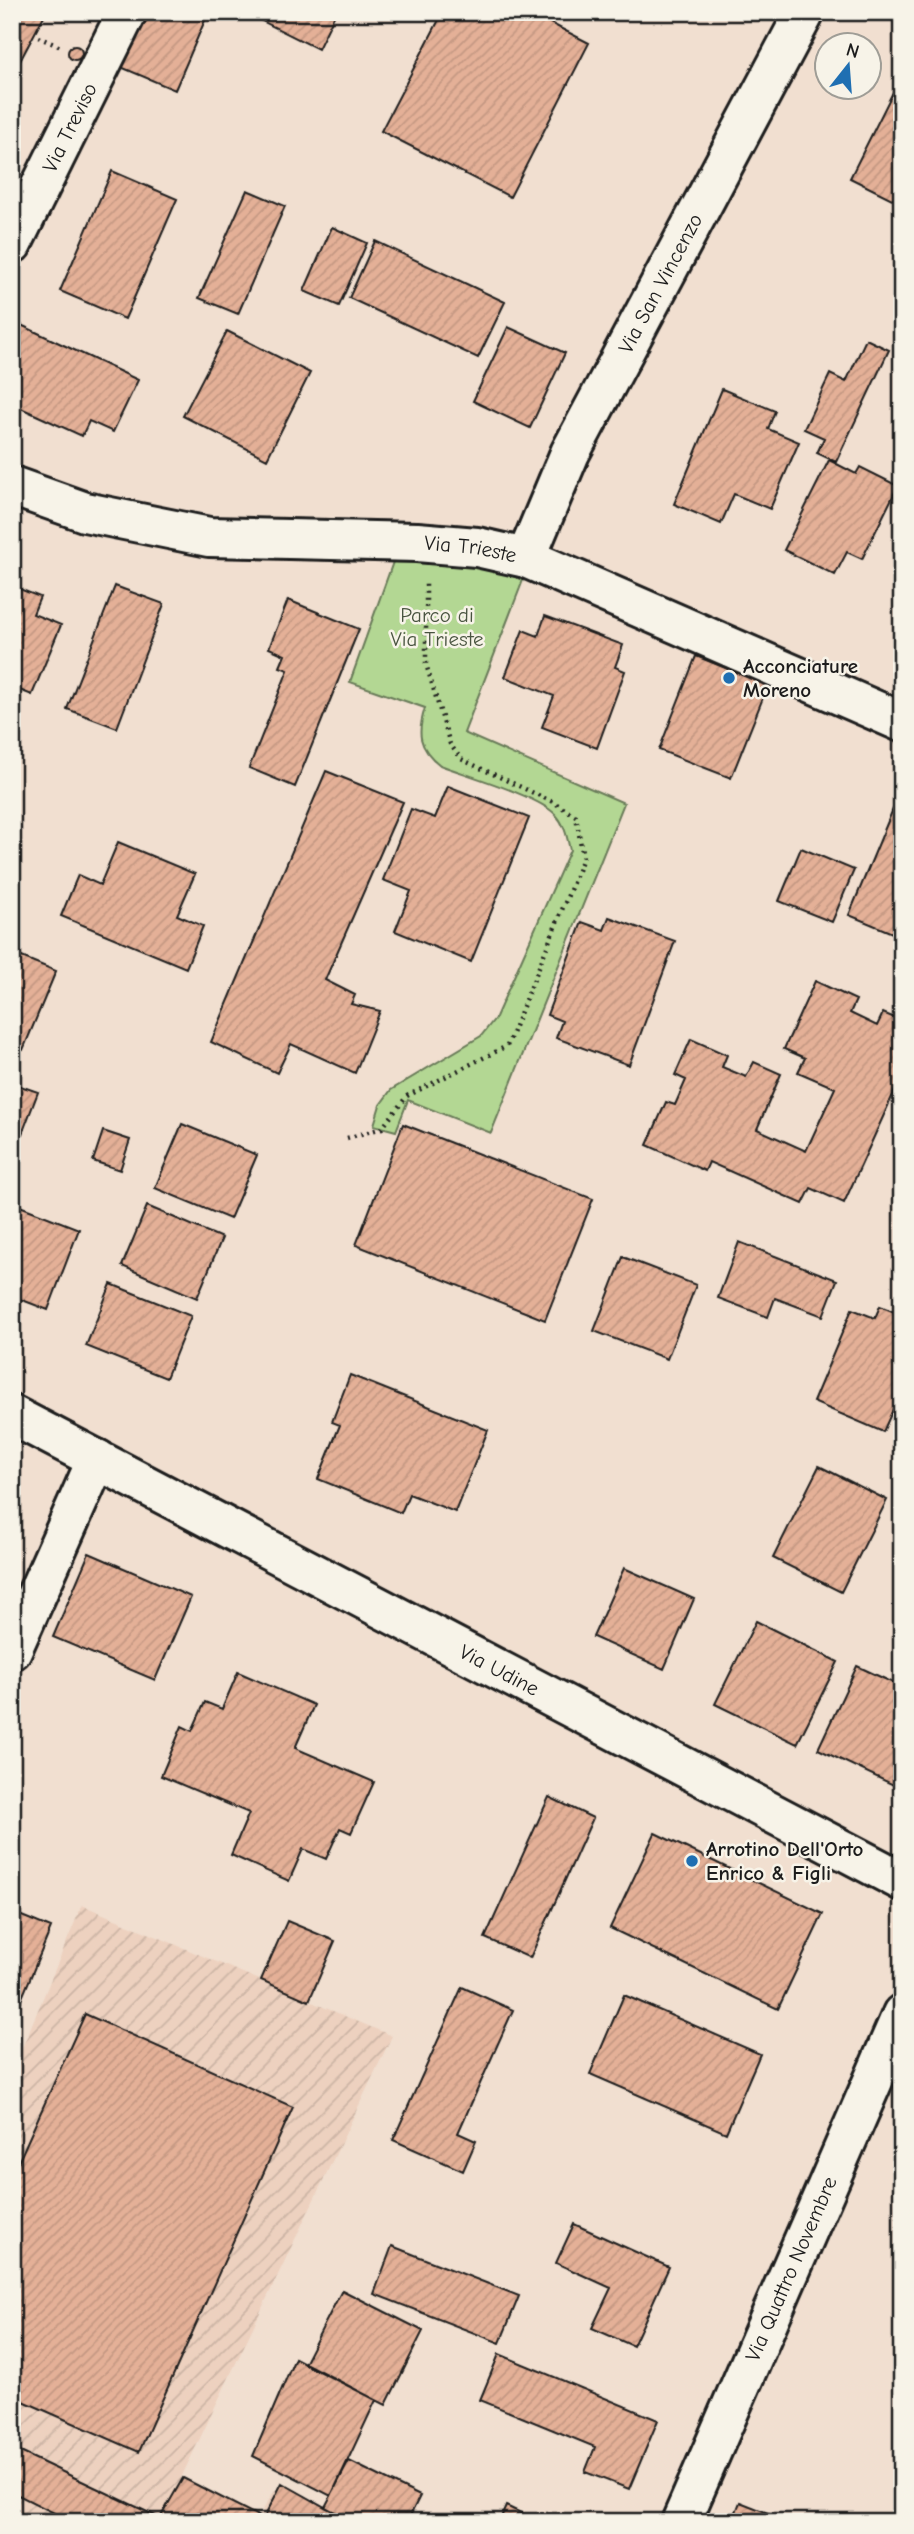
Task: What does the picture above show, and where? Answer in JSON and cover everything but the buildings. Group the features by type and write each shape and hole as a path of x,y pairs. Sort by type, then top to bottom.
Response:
{"street":[{"name":"Via Treviso","path":"12,244 127,12"},
{"name":"Via San Vincenzo","path":"526,558 570,453 805,12"},
{"name":"Via Trieste","path":"12,486 85,512 208,537 417,542 477,547 526,558 902,722"},
{"name":"Via Udine","path":"12,1415 902,1881"},
{"path":"12,1650 97,1460"},
{"name":"Via Quattro Novembre","path":"681,2522 902,2014"}],"path":[{"path":"38,37 70,51"},
{"path":"347,1138 382,1128 407,1096 506,1046 583,858 576,816 555,803 461,759 450,744 426,664 427,567 417,542"}],"shaded area":[{"path":"82,1905 392,2036 181,2478 260,2515 275,2490 343,2522 22,2522 12,2517 12,2072"}],"green space":[{"name":"Parco di Via Trieste","path":"439,561 491,566 525,575 464,733 624,803 491,1133 408,1100 396,1131 374,1125 380,1105 391,1090 481,1036 496,1017 570,850 562,823 547,808 519,793 440,765 433,759 421,740 425,708 350,682 393,562"}],"place":[{"name":"Acconciature Moreno","path":"729,678"},
{"name":"Arrotino Dell'Orto Enrico & Figli","path":"692,1861"}]}
